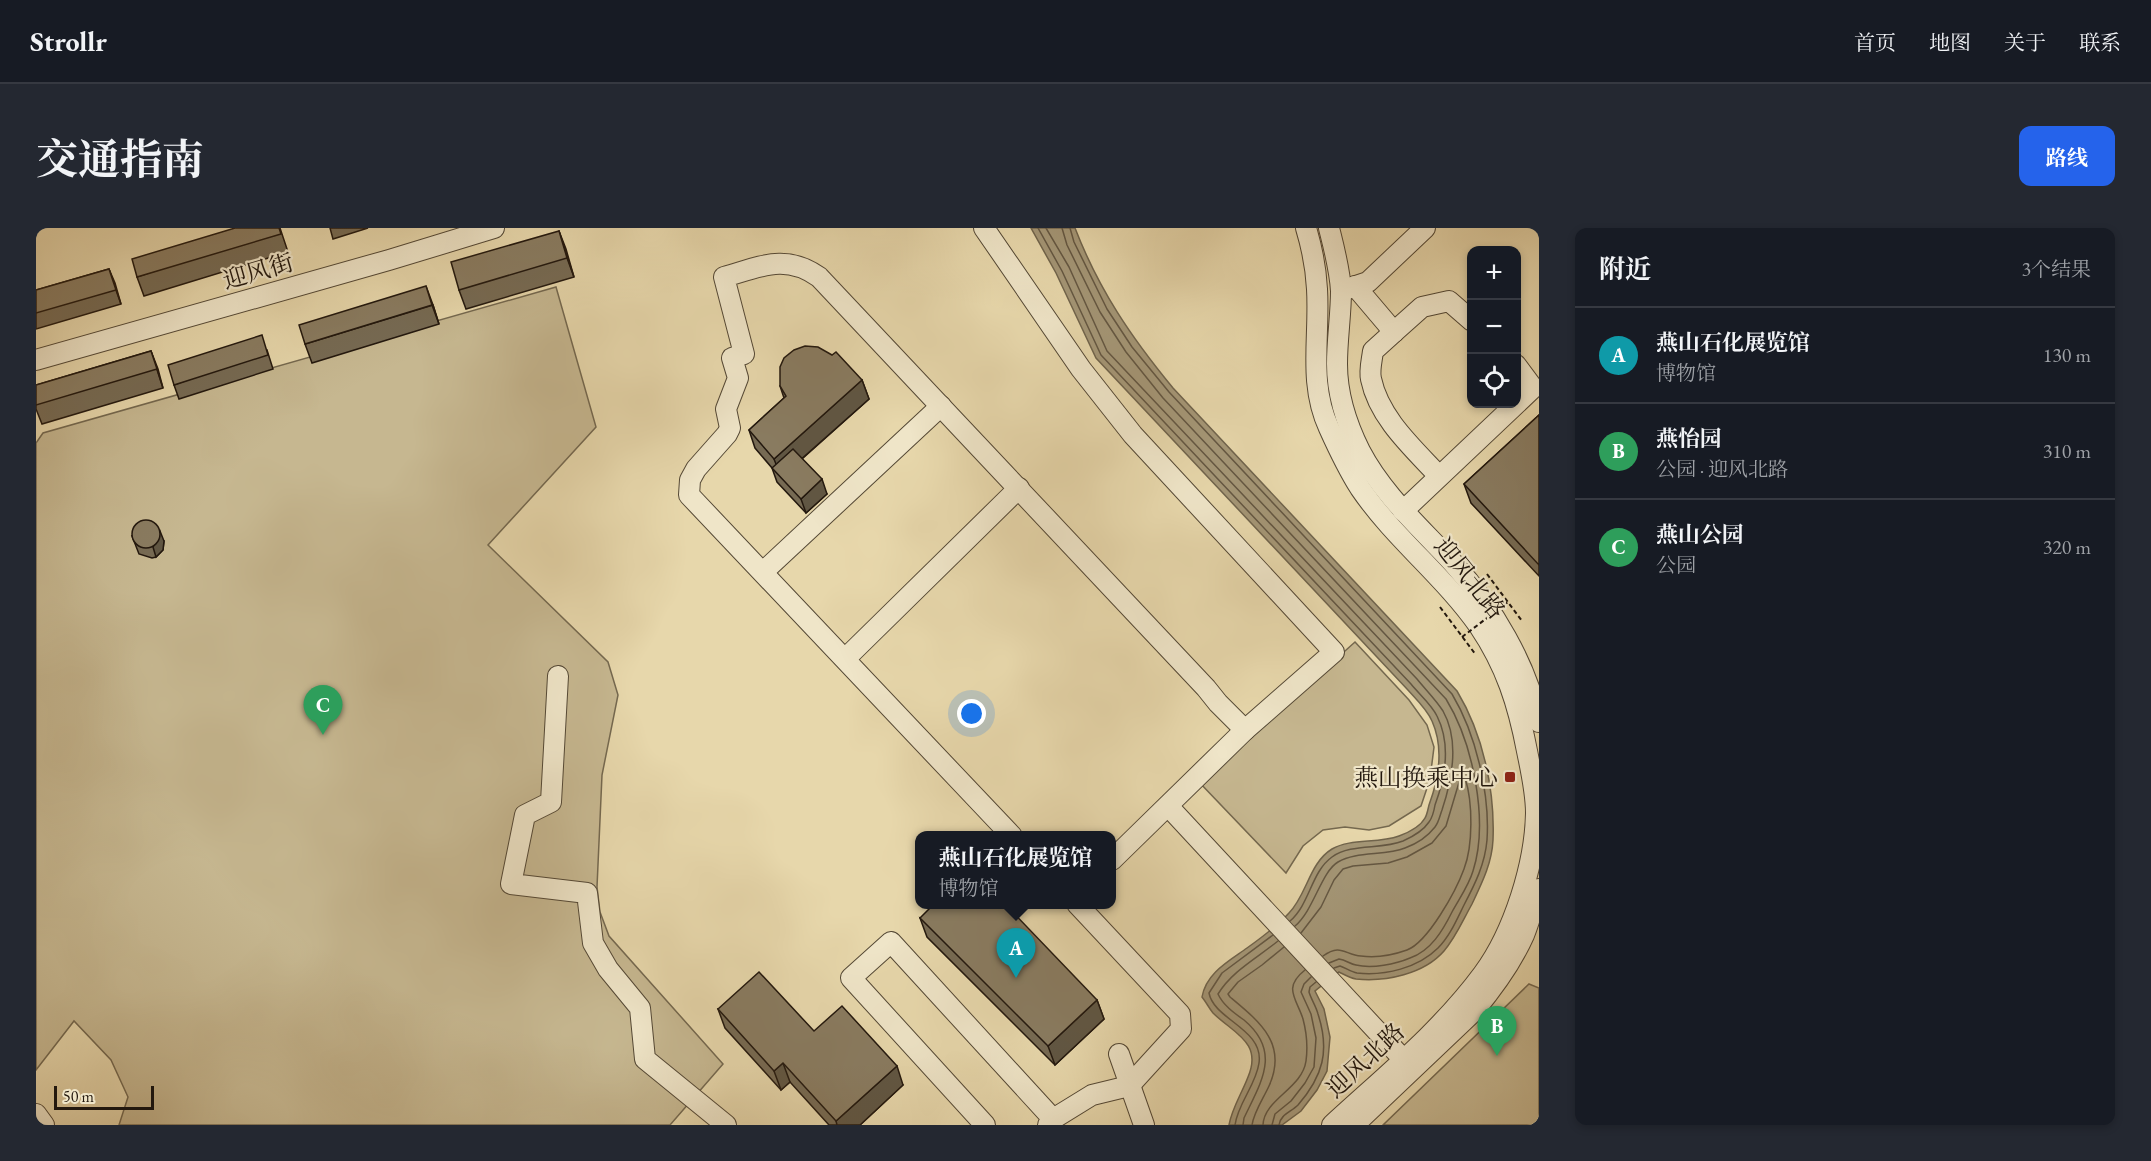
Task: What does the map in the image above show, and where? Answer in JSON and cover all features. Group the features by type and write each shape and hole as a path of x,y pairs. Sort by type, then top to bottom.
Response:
{"street":[{"name":"迎风街","path":"36,360 494,228"},
{"path":"984,228 1081,369 1132,435 1334,652 1245,730 1116,856"},
{"name":"迎风北路","path":"1306,228 1317,291 1315,366 1317,394 1327,425 1360,487 1381,514 1440,578 1479,627 1534,716"},
{"name":"迎风北路","path":"1329,228 1348,288 1337,365 1340,392 1347,420 1359,449 1375,477 1480,596 1514,651 1534,716 1532,776 1536,810 1534,839 1524,884 1496,954 1485,972 1436,1029 1332,1125"},
{"path":"1317,291 1348,288 1368,282 1425,228"},
{"path":"1007,831 846,658 689,495 690,480 693,475 730,428 726,409 738,378 732,358 744,354 724,277 775,262 791,263 819,277 1245,730"},
{"path":"1348,288 1394,332"},
{"path":"1439,476 1405,440 1379,405 1370,376 1373,351 1422,307 1449,301 1467,317"},
{"path":"1521,372 1533,388 1521,399"},
{"path":"763,572 941,406"},
{"path":"1403,511 1512,408"},
{"path":"846,658 1019,488"},
{"path":"558,676 551,802 525,815 511,884 587,893 593,943 608,969 640,1008 645,1059 726,1125"},
{"path":"1168,806 1403,1059"},
{"path":"1354,1125 1474,1011 1492,990 1521,942 1539,889"},
{"path":"985,1125 851,978 891,942 1051,1122 1092,1095 1129,1086 1181,1029 1180,1014 1082,909"},
{"path":"1119,1054 1144,1125"},
{"path":"36,1114 44,1125"}],"path":[{"path":"1487,574 1522,621"},
{"path":"1462,637 1508,602"},
{"path":"1440,607 1480,660"}],"shaded area":[{"path":"556,287 596,427 488,545 608,662 618,695 602,775 597,887 600,912 609,936 723,1064 670,1125 119,1125 128,1097 111,1060 74,1021 36,1070 36,443 43,433"},
{"path":"1355,642 1409,700 1427,725 1434,747 1430,779 1421,806 1389,826 1369,830 1345,827 1323,830 1303,846 1286,873 1199,782"},
{"path":"1529,984 1539,988 1539,1125 1383,1125"}],"water":[{"path":"1031,228 1075,228 1084,251 1117,312 1173,388 1457,691 1474,725 1486,763 1492,802 1492,848 1483,881 1456,934 1436,959 1415,971 1392,978 1368,980 1356,979 1339,972 1315,991 1324,1009 1330,1037 1327,1071 1317,1090 1301,1111 1282,1125 1229,1125 1252,1065 1252,1055 1244,1039 1212,1011 1202,997 1204,989 1219,968 1269,932 1289,913 1324,855 1347,843 1399,836 1423,821 1438,774 1439,752 1436,731 1430,717 1417,700 1096,358 1056,273"}],"building":[{"path":"235,228 279,228 281,234 137,277 132,259"},
{"path":"559,231 567,258 459,290 451,262"},
{"path":"109,269 116,290 36,313 36,290"},
{"path":"426,286 432,305 305,344 299,325"},
{"path":"262,335 268,355 174,385 168,365"},
{"path":"805,346 818,347 832,355 836,352 862,380 774,459 749,430 786,396 780,386 780,367 784,358 794,350"},
{"path":"151,351 157,369 36,405 36,385"},
{"path":"1539,415 1539,565 1464,484"},
{"path":"793,449 822,479 801,499 772,468"},
{"path":"146,520 156,524 160,534 156,544 146,548 136,544 132,534 136,524"},
{"path":"929,909 1010,909 1097,1000 1048,1046 920,918"},
{"path":"759,972 814,1031 842,1006 897,1066 836,1121 783,1063 774,1071 718,1009"}],"place":[{"name":"燕山公园","path":"323,735"},
{"name":"燕山换乘中心","path":"1510,777"},
{"name":"燕山石化展览馆","path":"1016,978"},
{"name":"燕怡园","path":"1497,1056"}]}
